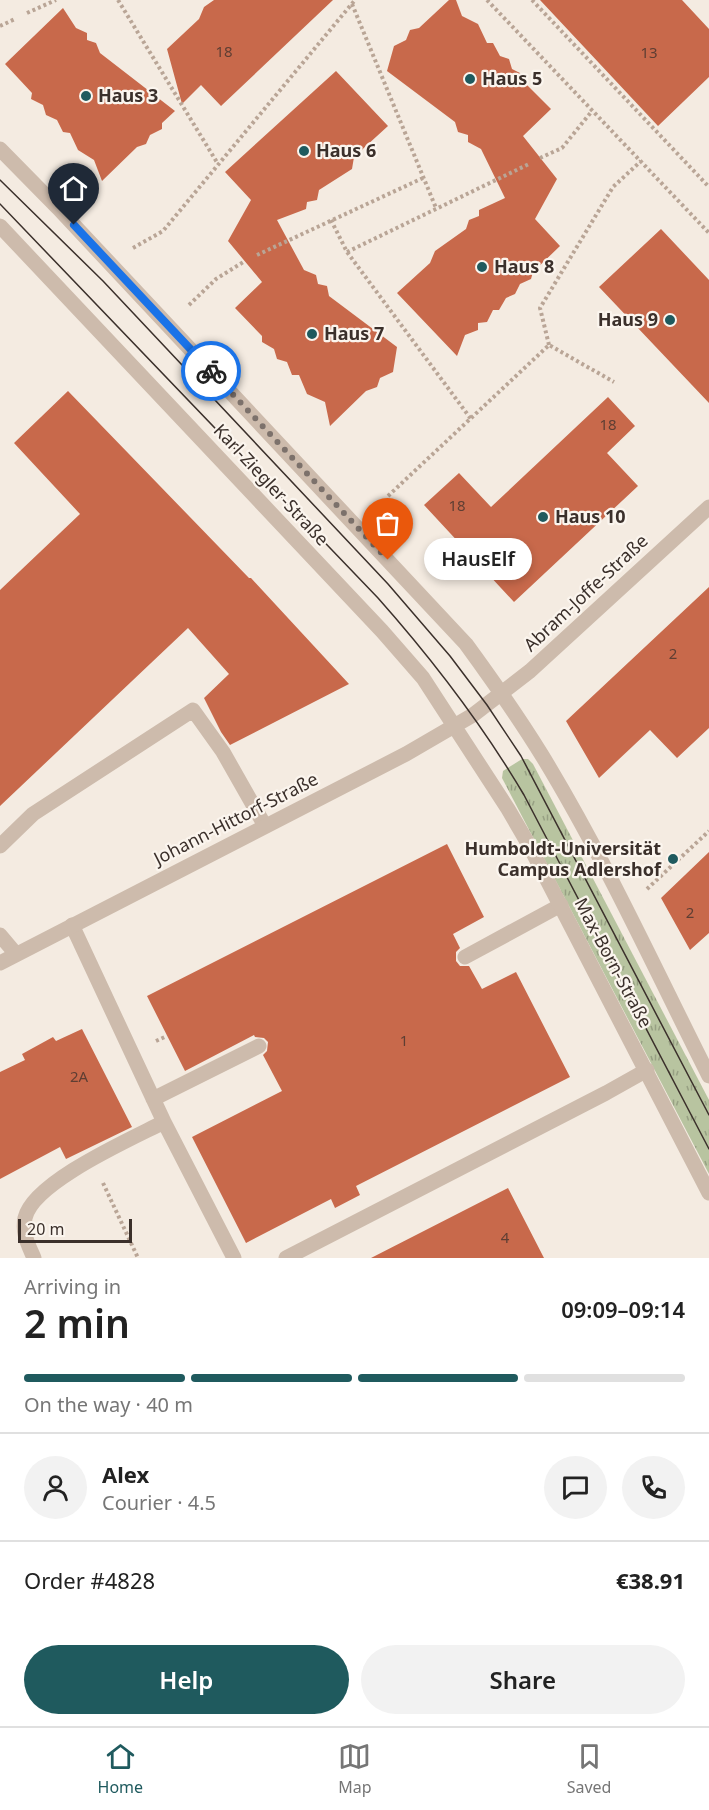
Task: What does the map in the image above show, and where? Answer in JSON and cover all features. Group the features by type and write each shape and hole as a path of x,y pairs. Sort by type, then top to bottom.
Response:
{"street":[{"name":"Karl-Ziegler-Straße","path":"0,149 66,216 440,614 466,644 501,694"},
{"name":"Karl-Ziegler-Straße","path":"0,226 399,649 423,678 454,726"},
{"name":"Abram-Joffe-Straße","path":"487,705 539,663 709,507"},
{"name":"Max-Born-Straße","path":"501,694 554,775 623,902 709,1076"},
{"name":"Johann-Hittorf-Straße","path":"0,963 406,754 487,705"},
{"path":"0,846 33,814 193,710 223,752 265,826"},
{"name":"Max-Born-Straße","path":"454,726 508,809 561,905 709,1193"},
{"path":"465,957 561,905"},
{"path":"72,925 164,1122 234,1258"},
{"path":"0,935 16,954"},
{"path":"153,1099 259,1046"},
{"path":"286,1258 305,1254 647,1070"},
{"path":"34,1258 24,1235 27,1211 33,1201 78,1166 164,1122"}],"path":[{"path":"27,13 56,0"},
{"path":"127,0 119,2 218,164"},
{"path":"488,0 709,232"},
{"path":"532,0 709,187"},
{"path":"127,254 163,231 354,2 436,208"},
{"path":"0,26 15,19"},
{"path":"540,158 562,148 592,111"},
{"path":"614,382 549,345 540,308 613,187 641,161"},
{"path":"347,252 529,164"},
{"path":"256,255 423,177"},
{"path":"331,220 347,252 471,419"},
{"path":"189,305 216,279 245,261"},
{"path":"388,496 549,345"},
{"path":"623,902 643,892 709,831"},
{"path":"91,1159 138,1258"}],"green space":[{"path":"522,759 528,759 533,764 709,1100 709,1174 502,778 503,771"}],"building":[{"path":"214,0 333,0 221,106 201,85 182,104 167,49 199,19 204,7"},
{"path":"449,0 456,0 462,16 478,24 487,43 493,43 500,56 509,59 512,69 524,75 525,83 551,109 523,136 557,179 535,219 560,246 533,272 531,279 520,284 515,294 506,298 499,310 493,310 487,322 478,323 478,330 465,335 457,356 397,293 430,263 435,251 466,229 469,220 479,216 479,210 505,198 481,149 468,142 468,135 458,132 455,122 387,71 394,46 406,40 410,30 419,28"},
{"path":"540,0 682,0 709,29 709,77 658,126"},
{"name":"Haus 3","path":"63,8 76,28 87,33 87,40 96,43 100,53 175,111 162,123 162,129 150,135 146,144 137,147 102,181 94,160 78,150 70,133 63,132 57,120 46,115 43,105 31,99 32,93 5,64"},
{"path":"336,71 388,126 354,157 352,169 319,190 317,200 307,202 306,209 277,220 304,270 316,275 318,284 327,286 329,296 397,347 393,372 380,378 377,387 366,391 330,426 325,402 307,394 299,375 292,375 287,362 277,359 274,349 262,342 262,336 235,308 262,282 228,241 251,200 225,172"},
{"name":"Haus 9","path":"661,229 709,280 709,403 599,287"},
{"path":"68,391 251,578 349,684 230,745 204,698 229,674 188,628 0,806 0,590 80,514 14,443"},
{"name":"Haus 10","path":"608,397 635,426 607,453 638,486 514,602 424,505 459,473 491,507"},
{"path":"709,587 709,728 677,758 650,730 599,778 566,721"},
{"path":"447,844 484,917 453,934 460,948 456,952 456,961 460,966 469,966 482,989 516,972 570,1077 356,1186 360,1195 335,1208 331,1199 246,1243 192,1137 282,1091 263,1055 267,1051 268,1042 254,1035 185,1071 147,996"},
{"path":"709,852 709,933 690,950 661,898"},
{"path":"82,1029 132,1127 66,1159 60,1147 0,1179 0,1072 25,1060 22,1054 53,1037 56,1041"},
{"path":"508,1188 544,1258 371,1258"}],"tram line":[{"path":"0,180 103,281 388,584 450,656 487,705 521,756 709,1115"},
{"path":"0,204 378,598 456,693 524,795 709,1149"}],"way so far":[{"path":"211,371 388,560"}],"place":[{"name":"Haus 5","path":"470,79"},
{"name":"Haus 3","path":"86,96"},
{"name":"Haus 6","path":"304,151"},
{"name":"Haus 8","path":"482,267"},
{"name":"Haus 9","path":"670,320"},
{"name":"Haus 7","path":"312,334"},
{"name":"Haus 10","path":"543,517"},
{"name":"HausElf","path":"388,560"},
{"name":"Humboldt-Universität Campus Adlershof","path":"673,859"}],"route":[{"path":"74,225 211,371"}]}
